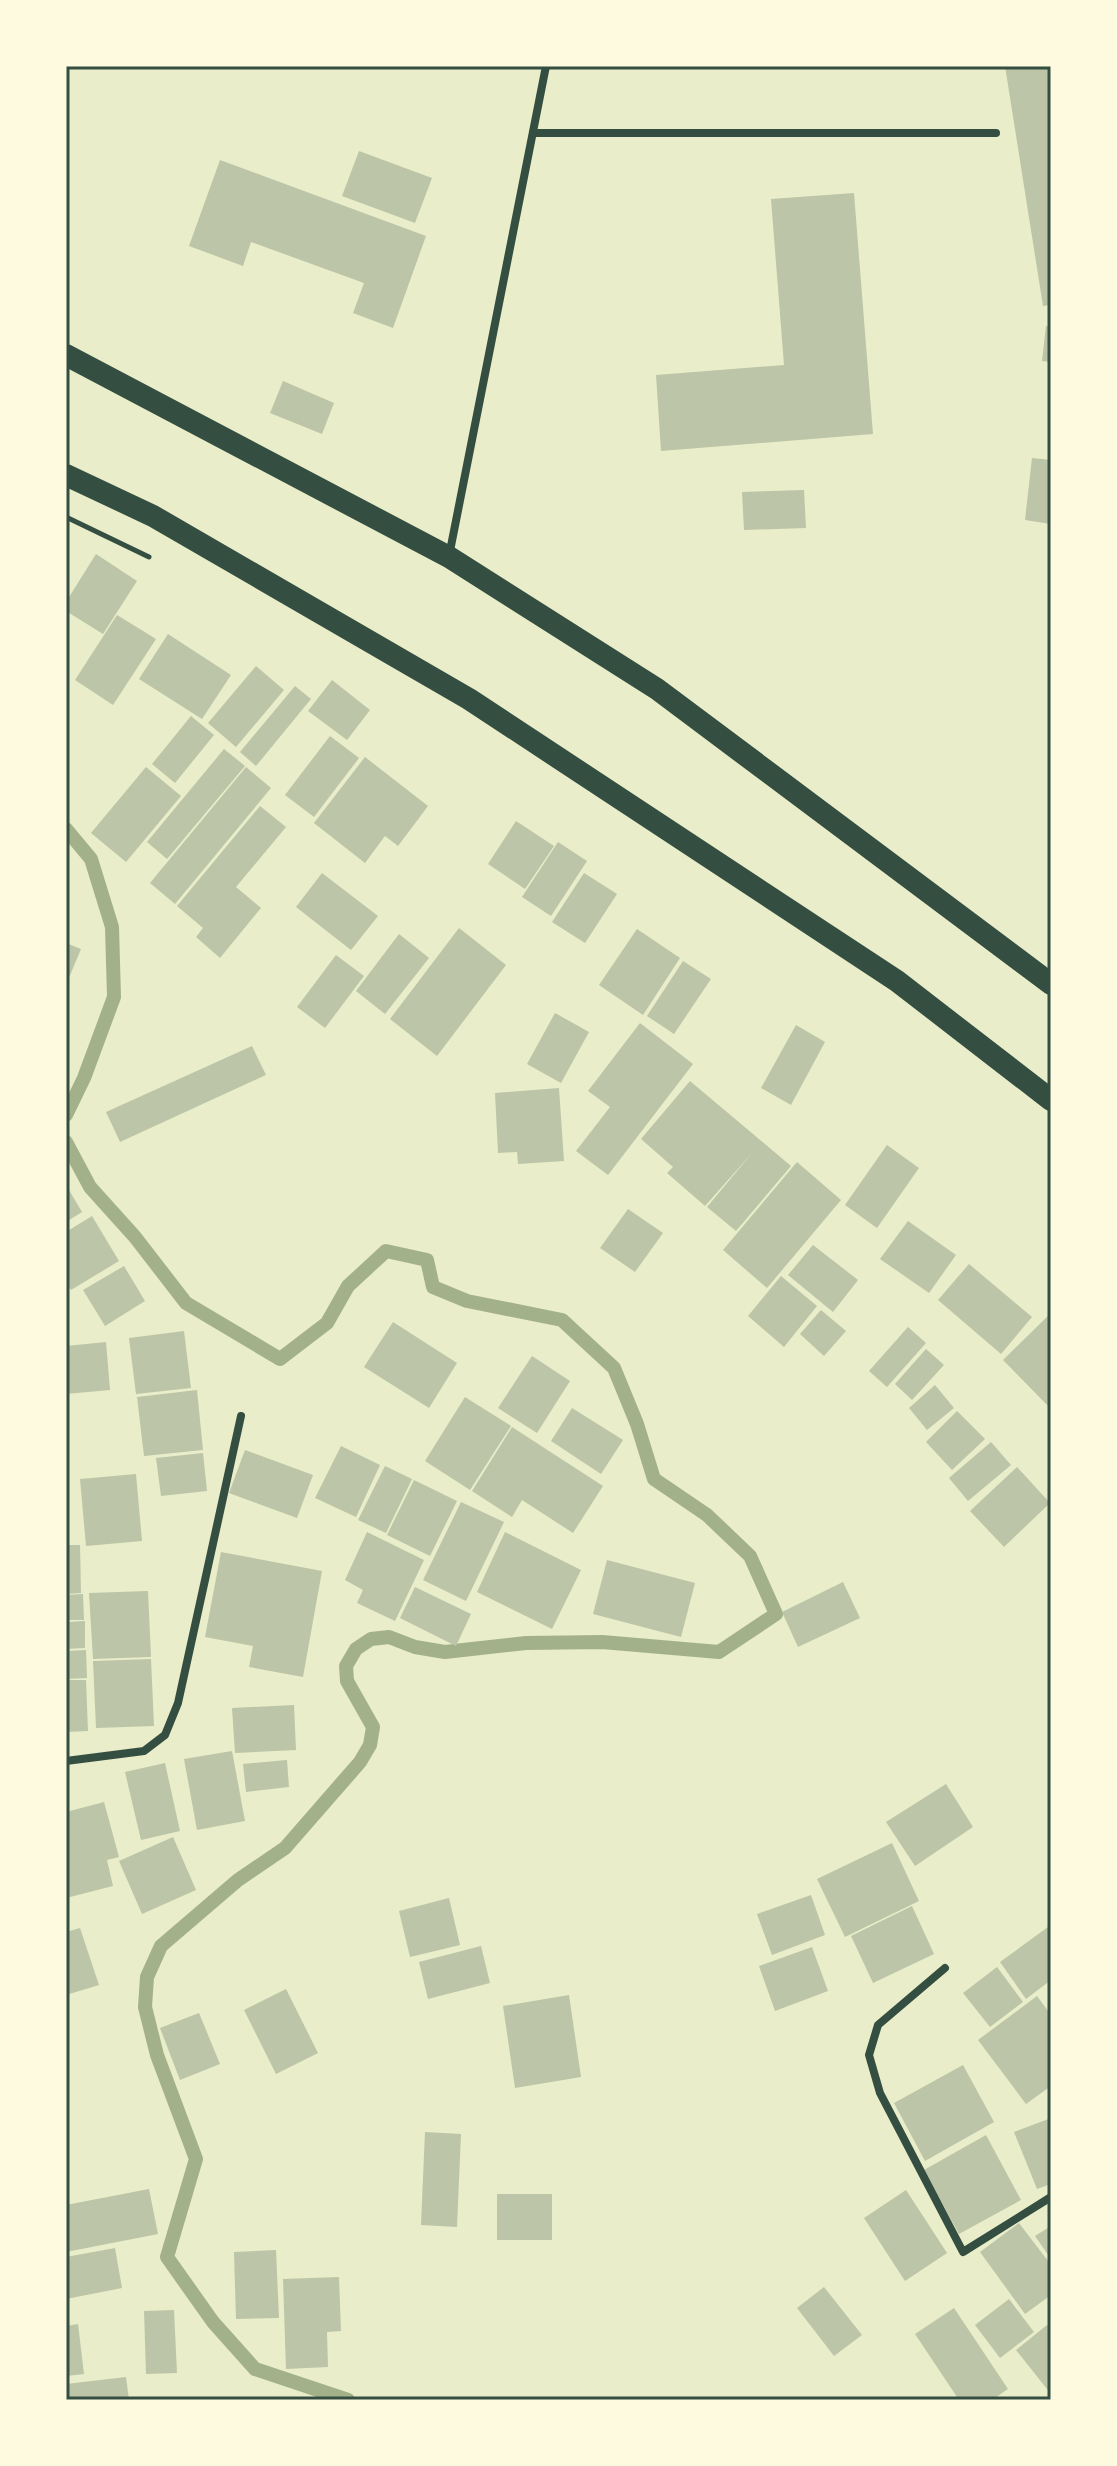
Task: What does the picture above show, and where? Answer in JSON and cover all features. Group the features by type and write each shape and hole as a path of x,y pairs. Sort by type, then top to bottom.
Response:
{"highway":[{"path":"66,355 449,557 657,689 1051,984"},
{"path":"66,475 153,516 469,699 897,981 1051,1100"}],"street":[{"path":"449,557 546,66"},
{"path":"533,133 996,133"},
{"path":"66,1761 144,1751 165,1735 178,1703 241,1416"},
{"path":"945,1968 878,2025 869,2055 880,2093 963,2252 1051,2197"}],"building":[{"path":"1005,66 1051,66 1051,305 1043,306"},
{"path":"359,151 432,178 415,223 342,196"},
{"path":"220,160 426,236 393,328 353,313 364,283 251,242 243,266 189,246"},
{"path":"854,193 873,434 661,451 656,375 784,365 771,199"},
{"path":"1046,326 1051,327 1051,362 1042,361"},
{"path":"283,381 334,403 322,434 270,413"},
{"path":"1032,458 1051,460 1051,524 1025,520"},
{"path":"804,490 806,528 744,530 742,492"},
{"path":"96,554 137,581 103,634 66,611 66,602"},
{"path":"117,615 156,639 113,705 75,680"},
{"path":"168,634 231,675 202,719 139,679"},
{"path":"256,666 284,690 236,747 208,723"},
{"path":"332,680 370,710 347,740 308,711"},
{"path":"295,686 311,699 256,766 240,752"},
{"path":"191,716 214,735 175,783 152,764"},
{"path":"330,736 359,758 314,817 285,795"},
{"path":"224,749 245,766 167,859 147,842"},
{"path":"365,757 428,806 398,846 385,836 365,863 314,823"},
{"path":"146,767 181,796 126,862 91,833"},
{"path":"246,767 271,788 175,904 150,883"},
{"path":"260,806 286,827 236,887 261,908 220,958 196,937 203,928 177,906"},
{"path":"516,821 554,846 525,889 488,864"},
{"path":"558,842 587,861 551,916 522,897"},
{"path":"322,873 378,916 351,950 296,907"},
{"path":"584,873 617,894 585,943 552,922"},
{"path":"459,928 506,965 437,1056 390,1019"},
{"path":"637,929 680,958 643,1015 599,985"},
{"path":"399,934 429,958 385,1014 356,991"},
{"path":"66,943 81,949 66,985"},
{"path":"336,955 364,976 325,1028 297,1007"},
{"path":"683,961 711,979 674,1034 647,1016"},
{"path":"555,1013 589,1032 561,1083 527,1064"},
{"path":"640,1023 693,1064 608,1175 576,1151 610,1107 588,1091"},
{"path":"796,1025 825,1042 791,1105 761,1088"},
{"path":"252,1046 266,1075 120,1142 106,1112"},
{"path":"690,1081 791,1166 736,1231 707,1207 752,1153 705,1206 667,1173 673,1167 641,1139"},
{"path":"559,1088 564,1161 518,1164 517,1152 498,1153 495,1093"},
{"path":"887,1145 919,1168 877,1228 845,1205"},
{"path":"797,1162 841,1200 767,1288 723,1250"},
{"path":"66,1185 82,1212 66,1222"},
{"path":"628,1209 663,1233 635,1272 600,1248"},
{"path":"92,1216 119,1261 71,1290 66,1281 66,1232"},
{"path":"908,1221 956,1255 929,1293 880,1259"},
{"path":"813,1245 858,1280 833,1312 788,1275"},
{"path":"969,1264 1032,1317 1001,1354 938,1300"},
{"path":"124,1266 145,1301 105,1326 83,1290"},
{"path":"781,1276 817,1306 784,1347 748,1316"},
{"path":"821,1310 846,1331 824,1356 800,1334"},
{"path":"1051,1313 1051,1409 1003,1360"},
{"path":"393,1322 457,1363 429,1408 364,1367"},
{"path":"908,1327 926,1343 887,1387 869,1371"},
{"path":"184,1331 191,1388 136,1394 129,1338"},
{"path":"106,1342 110,1390 66,1394 66,1346"},
{"path":"926,1349 944,1365 912,1400 895,1384"},
{"path":"532,1356 570,1381 537,1433 498,1408"},
{"path":"935,1385 954,1408 927,1430 909,1408"},
{"path":"197,1390 203,1450 144,1456 137,1397"},
{"path":"465,1397 511,1426 470,1490 425,1461"},
{"path":"572,1408 623,1440 601,1474 551,1441"},
{"path":"957,1411 985,1439 952,1470 926,1442"},
{"path":"512,1427 603,1486 573,1533 522,1500 512,1517 472,1491"},
{"path":"991,1442 1011,1465 968,1501 949,1478"},
{"path":"341,1446 380,1465 356,1517 315,1498"},
{"path":"245,1450 313,1475 297,1518 229,1493"},
{"path":"203,1453 207,1491 161,1496 156,1458"},
{"path":"385,1466 412,1479 386,1533 358,1520"},
{"path":"1017,1467 1050,1503 1004,1547 970,1511"},
{"path":"136,1474 142,1541 86,1546 80,1479"},
{"path":"414,1480 457,1501 430,1556 387,1535"},
{"path":"461,1502 504,1522 466,1601 423,1580"},
{"path":"367,1532 424,1560 395,1621 357,1603 363,1590 345,1580"},
{"path":"505,1532 581,1570 552,1629 477,1592"},
{"path":"66,1545 80,1545 81,1593 66,1594"},
{"path":"221,1552 322,1571 303,1677 249,1667 253,1646 205,1637"},
{"path":"607,1560 695,1583 681,1637 593,1614"},
{"path":"843,1582 860,1618 798,1647 782,1612"},
{"path":"415,1587 471,1614 456,1646 400,1618"},
{"path":"148,1591 151,1657 93,1659 89,1593"},
{"path":"83,1594 84,1620 66,1620 66,1595"},
{"path":"85,1621 85,1648 66,1649 66,1622"},
{"path":"86,1650 87,1678 66,1679 66,1651"},
{"path":"151,1659 154,1726 96,1728 93,1661"},
{"path":"66,1680 86,1680 88,1731 66,1732"},
{"path":"294,1705 296,1750 235,1753 232,1708"},
{"path":"232,1751 245,1821 197,1830 184,1759"},
{"path":"287,1760 289,1787 246,1792 243,1764"},
{"path":"165,1763 180,1831 141,1840 125,1772"},
{"path":"946,1784 973,1827 915,1866 886,1822"},
{"path":"104,1802 119,1857 107,1860 113,1886 66,1898 66,1812"},
{"path":"173,1837 196,1890 142,1914 119,1861"},
{"path":"892,1843 919,1901 845,1937 817,1879"},
{"path":"811,1895 825,1935 772,1955 757,1914"},
{"path":"449,1898 460,1945 410,1957 399,1911"},
{"path":"912,1906 934,1954 873,1983 851,1936"},
{"path":"1048,1927 1051,1931 1051,1980 1026,1999 1000,1962"},
{"path":"80,1928 99,1985 66,1995 66,1932"},
{"path":"481,1946 490,1983 428,1999 419,1962"},
{"path":"812,1947 828,1991 775,2011 759,1966"},
{"path":"997,1967 1023,2002 990,2027 963,1993"},
{"path":"286,1989 318,2053 276,2074 244,2010"},
{"path":"569,1995 581,2077 515,2088 503,2006"},
{"path":"1037,1996 1051,2015 1051,2086 1026,2104 978,2040"},
{"path":"199,2013 220,2064 180,2080 160,2028"},
{"path":"963,2065 994,2122 925,2161 894,2103"},
{"path":"1051,2118 1051,2184 1037,2189 1014,2132"},
{"path":"425,2132 461,2134 457,2227 421,2225"},
{"path":"986,2135 1021,2200 959,2234 924,2170"},
{"path":"149,2189 158,2234 66,2252 66,2205"},
{"path":"906,2190 947,2253 905,2281 864,2218"},
{"path":"497,2194 552,2194 552,2240 497,2240"},
{"path":"1019,2223 1051,2265 1051,2295 1025,2314 980,2252"},
{"path":"1051,2226 1051,2259 1035,2236"},
{"path":"115,2248 122,2288 66,2299 66,2257"},
{"path":"276,2250 279,2318 236,2319 234,2252"},
{"path":"339,2277 341,2331 327,2332 328,2367 286,2369 283,2279"},
{"path":"824,2287 862,2335 834,2356 797,2308"},
{"path":"1009,2299 1034,2332 1000,2358 975,2325"},
{"path":"954,2308 1008,2389 992,2400 959,2400 915,2334"},
{"path":"174,2310 177,2373 146,2374 144,2311"},
{"path":"78,2324 84,2374 66,2376 66,2326"},
{"path":"1047,2325 1051,2330 1051,2394 1016,2350"},
{"path":"126,2377 129,2400 66,2400 66,2384"}],"waterway":[{"path":"66,829 91,859 112,927 114,997 84,1078 66,1115"},
{"path":"66,1142 90,1187 135,1237 186,1303 280,1359 327,1323 348,1286 386,1251 427,1260 433,1287 467,1301 562,1320 614,1368 637,1424 654,1479 707,1515 750,1556 776,1614 719,1652 602,1642 526,1643 445,1652 415,1647 389,1637 371,1639 356,1649 346,1666 347,1681 373,1727 370,1745 360,1762 285,1848 238,1880 161,1946 147,1977 145,2007 157,2055 196,2159 167,2257 213,2322 255,2369 348,2400"}]}
